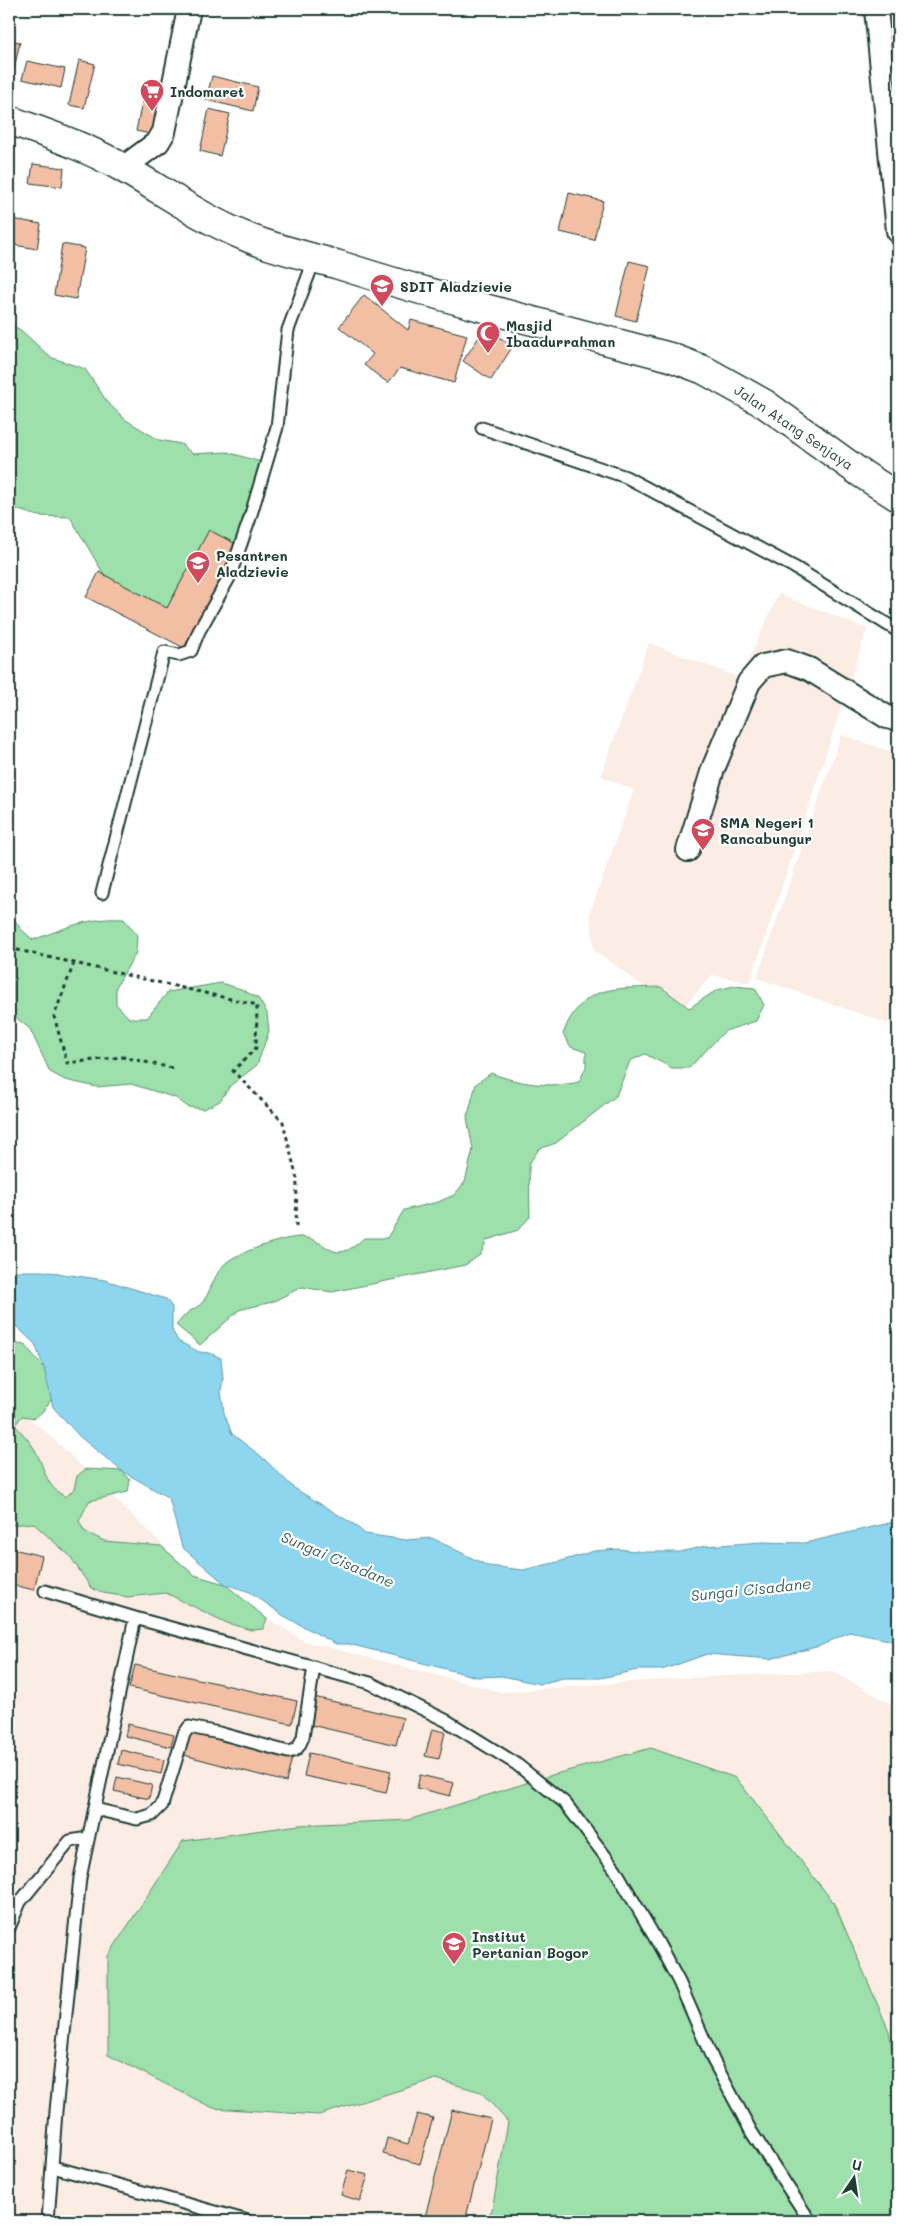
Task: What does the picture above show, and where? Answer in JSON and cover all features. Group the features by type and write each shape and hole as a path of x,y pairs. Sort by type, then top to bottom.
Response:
{"main road":[{"name":"Jalan Atang Senjaya","path":"9,120 76,144 124,168 176,200 247,237 283,250 316,258 423,292 670,357 704,370 765,404 859,472 898,497"}],"street":[{"path":"876,9 898,231"},
{"path":"124,168 158,142 164,132 187,10"},
{"path":"688,850 713,769 749,682 763,666 787,661 809,670 887,717 898,718"}],"lane":[{"path":"102,893 164,652 179,655 191,651 199,631 229,578 277,427 288,330 316,258"},
{"path":"482,428 626,477 794,567 898,631"},
{"path":"46,1591 135,1618 370,1683 447,1721 515,1763 566,1803 615,1870 653,1935 679,1982 713,2060 752,2133 810,2221"},
{"path":"48,2221 56,2111 80,1878 135,1618"},
{"path":"95,1808 137,1820 152,1815 162,1805 184,1734 189,1727 219,1732 288,1752 294,1752 299,1748 302,1737 314,1667"},
{"path":"9,1928 20,1902 70,1841 88,1838"},
{"path":"53,2168 248,2221"}],"path":[{"path":"9,948 257,1006 256,1048 233,1071 283,1122 297,1179 296,1228"},
{"path":"74,963 54,1016 67,1063 122,1057 172,1068"}],"shaded area":[{"name":"SMA Negeri 1 Rancabungur","path":"779,594 867,629 750,983 712,975 679,1012 594,950 590,913 634,790 601,776 649,643 740,678"},
{"path":"841,735 898,754 898,1027 757,978"},
{"name":"Institut Pertanian Bogor","path":"9,1402 47,1433 184,1566 304,1641 501,1692 683,1678 832,1671 898,1708 898,2221 9,2221"}],"green space":[{"path":"9,323 22,331 50,357 85,369 108,403 126,420 159,440 181,444 193,454 227,452 261,462 261,497 217,593 188,606 156,613 128,596 103,573 70,517 38,516 9,507"},
{"path":"9,911 20,928 33,940 88,922 124,919 137,935 136,953 116,987 116,1004 129,1018 147,1018 168,992 221,983 241,989 258,998 267,1013 269,1031 257,1065 230,1086 220,1101 204,1109 188,1107 176,1098 131,1084 97,1087 65,1080 50,1072 30,1029 14,1016 9,1015"},
{"path":"734,986 755,988 764,1005 756,1021 725,1031 689,1068 672,1068 645,1054 630,1061 616,1096 556,1143 539,1149 529,1164 530,1217 518,1230 487,1240 480,1255 465,1265 332,1292 302,1287 272,1302 239,1310 200,1345 176,1325 187,1313 203,1302 218,1272 226,1263 237,1256 275,1242 300,1237 318,1242 337,1252 344,1251 353,1247 364,1238 387,1238 404,1210 438,1202 454,1195 465,1182 473,1149 467,1118 476,1084 491,1073 512,1080 535,1084 557,1085 579,1082 586,1067 586,1052 571,1047 563,1034 571,1017 580,1005 590,997 615,989 661,987 689,1008 717,990"},
{"path":"9,1344 25,1345 44,1368 55,1371 59,1389 43,1411 35,1418 22,1416 15,1425 33,1447 53,1488 66,1497 74,1489 77,1476 86,1469 122,1471 130,1480 128,1492 89,1501 79,1521 84,1531 104,1541 161,1546 194,1575 225,1584 267,1619 263,1629 251,1630 227,1623 166,1593 128,1597 103,1593 91,1588 70,1556 33,1523 9,1525"},
{"path":"651,1748 736,1778 834,1903 889,2031 898,2087 898,2221 485,2221 492,2210 508,2122 481,2092 436,2079 319,2115 213,2108 108,2055 108,1956 183,1841 299,1825 408,1820 552,1775"}],"water":[{"name":"Sungai Cisadane","path":"9,1271 42,1271 105,1280 166,1299 172,1307 172,1330 178,1341 199,1352 210,1353 221,1358 223,1379 221,1391 224,1413 232,1434 262,1457 294,1488 355,1525 365,1534 406,1540 432,1538 488,1566 523,1570 594,1551 618,1549 644,1552 680,1552 705,1546 763,1542 805,1543 898,1521 898,1644 889,1640 849,1632 820,1646 770,1659 707,1654 662,1670 637,1670 601,1678 563,1678 540,1684 502,1676 477,1677 349,1644 336,1644 284,1616 250,1592 225,1584 182,1547 169,1498 122,1471 80,1437 53,1407 44,1368 35,1344 16,1326 9,1324"}],"building":[{"path":"9,40 20,42 11,83 9,83"},
{"path":"79,60 95,64 84,108 69,105"},
{"path":"27,61 65,69 61,88 22,79"},
{"path":"212,76 258,87 253,111 206,100"},
{"name":"Indomaret","path":"145,88 169,93 160,136 136,131"},
{"path":"209,109 230,114 220,156 200,151"},
{"path":"33,164 64,168 62,187 30,183"},
{"path":"569,193 603,201 594,240 560,232"},
{"path":"12,219 41,224 37,249 9,244"},
{"path":"62,244 85,248 76,299 54,295"},
{"path":"629,261 650,266 636,321 616,316"},
{"path":"364,295 408,330 411,320 467,335 454,383 400,368 388,383 364,365 373,354 339,327"},
{"name":"Masjid Ibaadurrahman","path":"485,328 513,346 491,380 463,361"},
{"name":"Pesantren Aladzievie","path":"209,530 238,545 184,648 86,597 99,572 167,608"},
{"path":"9,1548 42,1556 34,1590 9,1584"},
{"path":"135,1665 297,1701 292,1724 129,1688"},
{"path":"314,1697 403,1718 396,1745 307,1724"},
{"path":"128,1724 174,1735 171,1747 125,1736"},
{"path":"432,1729 445,1732 439,1759 425,1756"},
{"path":"190,1731 292,1758 286,1782 184,1755"},
{"path":"121,1750 164,1760 161,1774 118,1764"},
{"path":"309,1753 391,1771 386,1793 304,1776"},
{"path":"420,1775 454,1783 450,1796 417,1788"},
{"path":"117,1777 152,1785 149,1799 114,1791"},
{"path":"452,2110 491,2119 465,2221 424,2221"},
{"path":"417,2114 433,2118 420,2164 383,2154 387,2138 408,2144"},
{"path":"348,2170 368,2175 360,2201 341,2195"}],"place":[{"name":"Indomaret","path":"152,112"},
{"name":"SDIT Aladzievie","path":"382,307"},
{"name":"Masjid Ibaadurrahman","path":"488,354"},
{"name":"Pesantren Aladzievie","path":"198,584"},
{"name":"SMA Negeri 1 Rancabungur","path":"703,851"},
{"name":"Institut Pertanian Bogor","path":"454,1965"}]}
